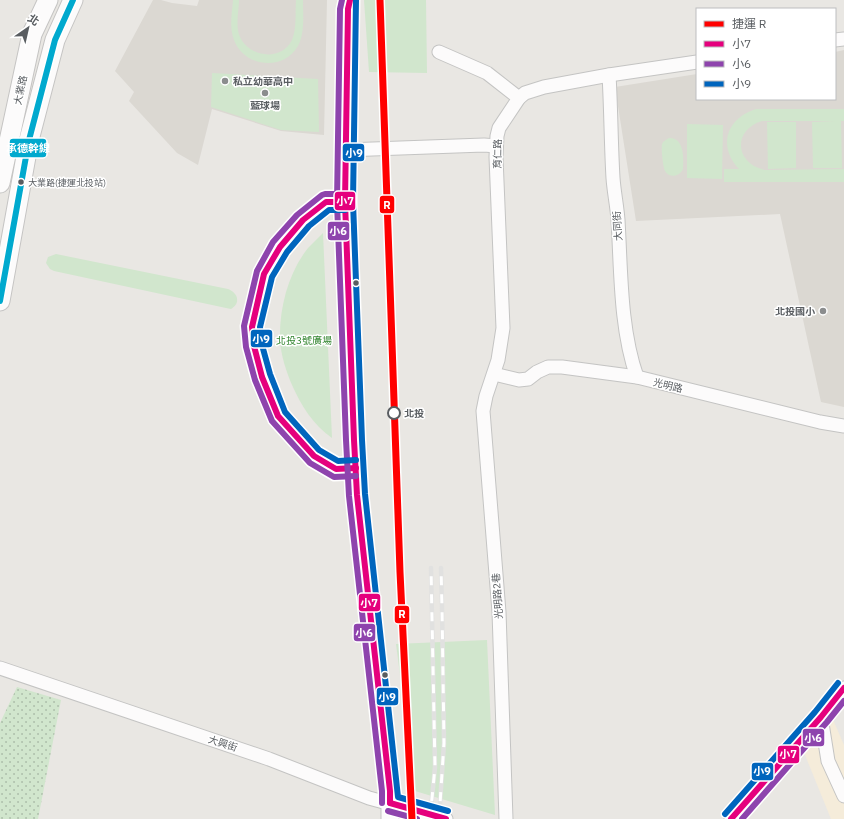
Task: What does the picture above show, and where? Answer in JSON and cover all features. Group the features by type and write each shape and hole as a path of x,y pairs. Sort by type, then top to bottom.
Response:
{"main road":[{"name":"大業路","path":"0,183 32,34 48,0"},
{"name":"大業路","path":"0,301 29,140 55,40 73,0"}],"street":[{"path":"349,3 344,150 357,494 390,791 390,811"},
{"path":"439,52 487,73 519,98 525,93 544,87 696,62"},
{"name":"大同街","path":"610,75 613,179 618,221 624,307 632,362 637,377"},
{"name":"育仁路","path":"494,374 498,360 503,328 496,146 499,128 519,98"},
{"path":"344,150 484,145 496,146"},
{"path":"345,202 326,202 303,220 280,247 264,274 252,327 254,351 262,377 278,416 314,456 336,470 356,468"},
{"name":"光明路","path":"494,374 519,380 528,379 548,367 562,367 637,377 820,422 844,426"},
{"name":"光明路2巷","path":"494,374 483,411 498,602 506,819"},
{"name":"大興街","path":"0,668 269,759 369,798 390,811 446,819"},
{"path":"731,819 821,717 844,688"},
{"path":"821,717 828,761 844,796"}],"shaded area":[{"name":"私立幼華高中","path":"153,0 197,6 199,0 327,0 324,135 281,131 212,109 198,165 177,153 129,101 134,92 115,71"},
{"name":"北投國小","path":"844,50 844,407 821,402 780,214 636,221 615,87 696,74 696,100 836,100 836,52"},
{"path":"831,715 844,745 844,819 831,819 803,750"}],"green space":[{"path":"233,0 239,0 237,23 240,37 244,44 258,53 273,54 280,52 287,47 292,40 295,25 296,0 303,0 302,35 298,46 283,60 274,63 255,61 246,56 239,49 232,35 231,20"},
{"path":"364,0 426,0 427,73 369,72"},
{"name":"藍球場","path":"212,73 318,79 319,132 281,130 211,107"},
{"path":"756,109 844,109 844,121 841,121 842,168 813,168 812,122 835,121 762,121 752,125 746,132 742,139 741,147 743,154 755,167 765,170 844,169 844,182 724,182 724,169 739,169 732,160 728,151 728,134 738,119 746,113"},
{"path":"767,122 796,122 796,168 768,169"},
{"path":"687,124 723,125 722,179 687,178"},
{"path":"669,138 678,141 683,154 683,169 675,176 670,175 665,171 663,162 662,144"},
{"name":"北投3號廣場","path":"323,233 332,438 313,421 299,400 286,369 281,352 280,340 283,304 290,280 308,248"},
{"path":"56,254 228,289 234,293 237,301 231,309 54,271 50,269 46,263 48,257"},
{"path":"487,640 495,815 415,791 396,644"},
{"path":"17,687 61,700 38,819 0,819 0,723"}],"railway":[{"path":"430,819 435,767 431,568"},
{"path":"439,819 444,743 441,568"}],"metro line":[{"name":"R","path":"380,0 400,572 412,819"}],"transit line":[{"name":"承德幹線","path":"0,301 29,140 55,40 73,0"},
{"name":"小6","path":"342,0 340,9 337,202 346,440 349,496 382,791 382,803"},
{"name":"小7","path":"350,0 348,9 345,202 354,440 357,495 390,791 390,803"},
{"name":"小9","path":"356,0 353,202 362,440 365,494 398,797 448,811"},
{"name":"小6","path":"345,194 322,195 297,215 273,242 257,271 244,326 246,347 255,380 272,421 310,463 334,477 356,476"},
{"name":"小7","path":"345,202 326,202 303,220 280,247 264,274 252,327 254,346 262,377 278,416 314,456 336,469 356,468"},
{"name":"小9","path":"345,210 329,210 309,226 287,252 272,277 260,327 262,345 270,374 285,412 319,450 338,461 356,460"},
{"name":"小9","path":"725,814 815,712 838,683"},
{"name":"小7","path":"731,819 821,717 844,688"},
{"name":"小6","path":"742,819 844,701"},
{"name":"小7","path":"390,803 446,819"},
{"name":"小6","path":"388,811 417,819"}],"place":[{"name":"私立幼華高中","path":"225,81"},
{"name":"藍球場","path":"265,93"},
{"name":"大業路(捷運北投站)","path":"21,182"},
{"name":"北投國小","path":"823,311"},
{"name":"北投","path":"394,413"}]}
